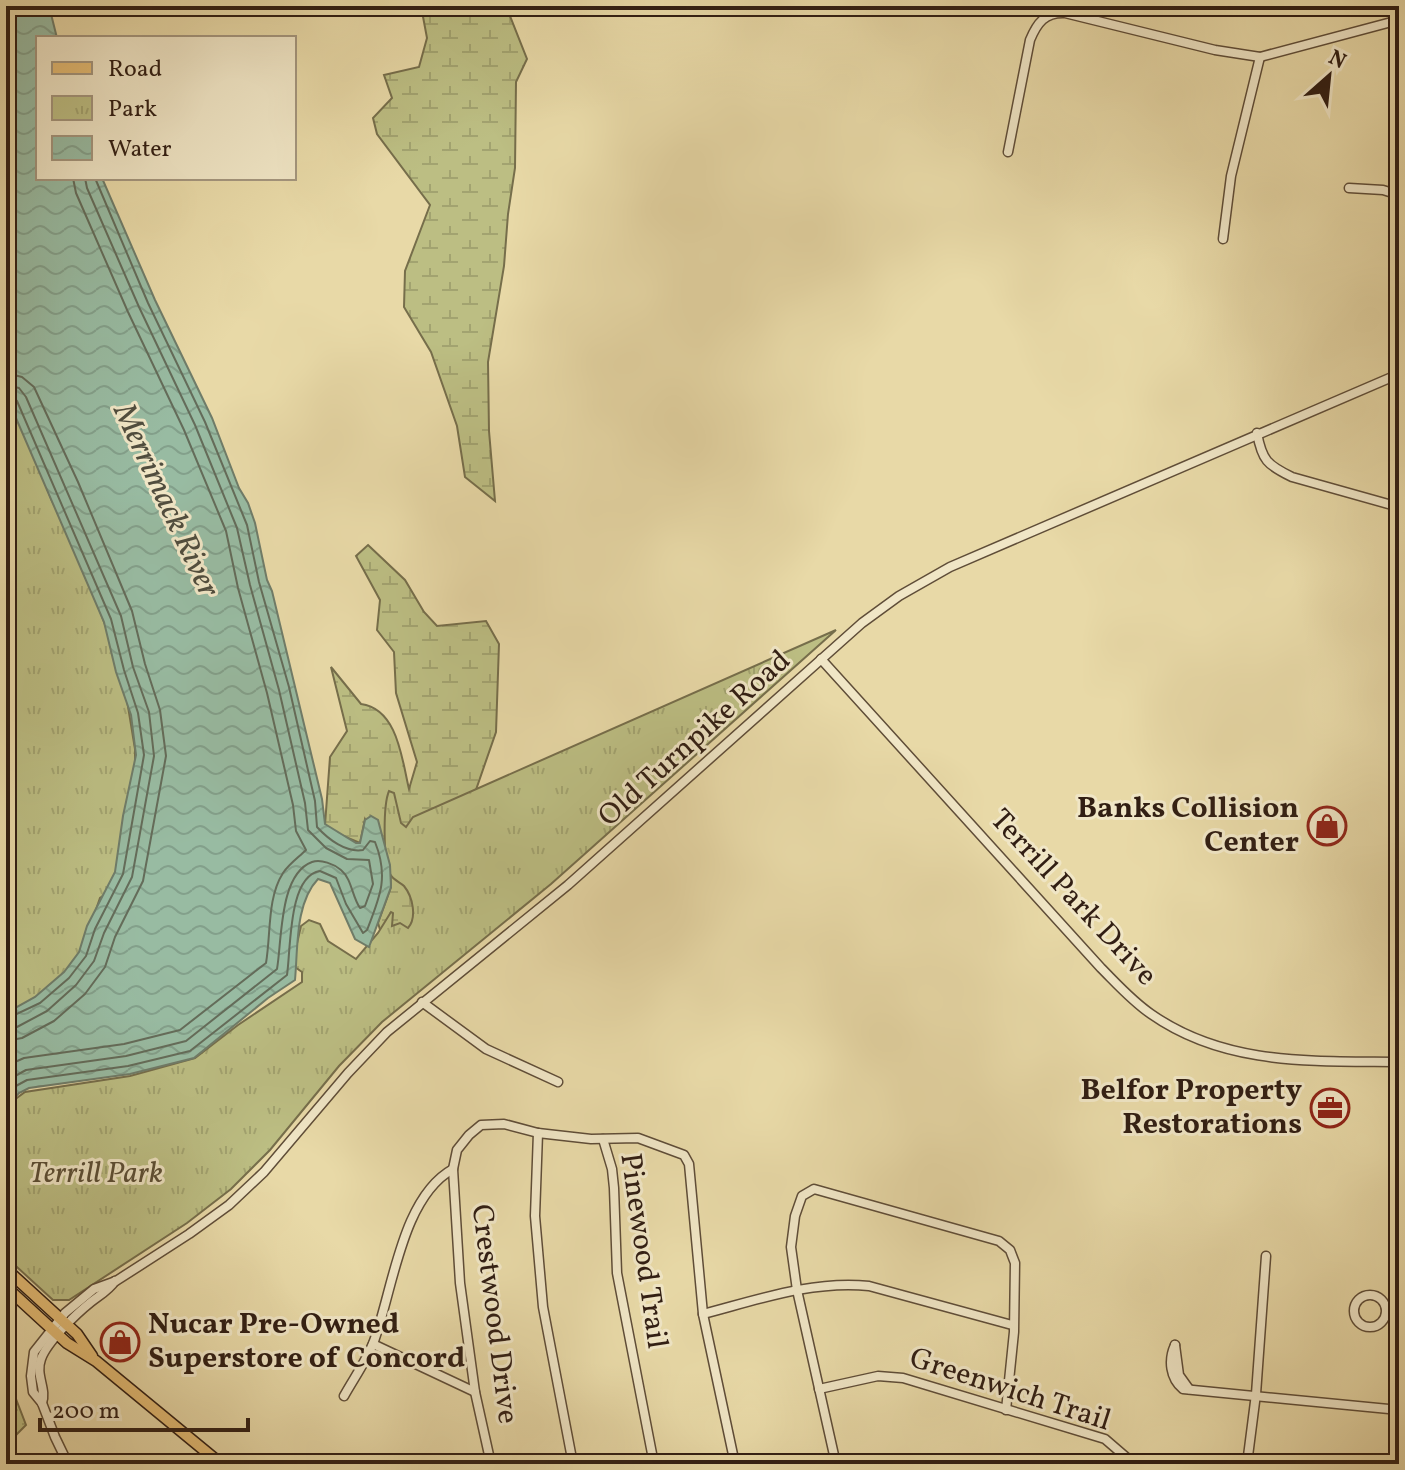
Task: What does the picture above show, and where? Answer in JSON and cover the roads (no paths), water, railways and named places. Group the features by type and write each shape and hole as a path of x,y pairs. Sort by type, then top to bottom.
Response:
{"main road":[{"path":"6,1269 64,1322 96,1361"},
{"path":"6,1287 55,1332 96,1361 221,1464"}],"street":[{"path":"1008,152 1030,40 1036,26 1048,15 1065,13 1215,50 1260,57 1399,20"},
{"path":"1223,239 1231,176 1260,57"},
{"path":"1349,188 1383,190 1399,195"},
{"name":"Old Turnpike Road","path":"68,1464 42,1403 33,1392 30,1368 34,1352 64,1322 116,1281 189,1234 253,1183 387,1032 568,885 883,606 950,567 1399,374"},
{"path":"1257,433 1265,460 1277,470 1399,507"},
{"name":"Terrill Park Drive","path":"821,659 1101,968 1149,1013 1189,1037 1259,1058 1399,1062"},
{"path":"422,1002 486,1049 558,1082"},
{"path":"344,1396 373,1344 409,1221 440,1176 453,1169 457,1150 469,1135 481,1125 504,1124 538,1133 603,1139 638,1138 684,1155 689,1164 703,1314 735,1464"},
{"path":"538,1133 535,1216 543,1307 573,1464"},
{"name":"Pinewood Trail","path":"603,1139 614,1188 617,1273 654,1464"},
{"name":"Crestwood Drive","path":"453,1169 460,1283 475,1392 491,1464"},
{"path":"910,1464 877,1459 836,1463 797,1290 791,1247 795,1216 802,1196 814,1189 999,1241 1010,1250 1015,1263 1006,1410"},
{"path":"1247,1464 1256,1394 1266,1256"},
{"path":"703,1314 797,1290 850,1284 869,1286 1012,1325"},
{"path":"1386,1312 1399,1313"},
{"path":"373,1344 475,1392"},
{"path":"1189,1389 1179,1375 1175,1345 1172,1376 1183,1389 1399,1410"},
{"name":"Greenwich Trail","path":"819,1389 878,1376 903,1378 1105,1439 1134,1464"}],"water":[{"name":"Merrimack River","path":"6,6 49,6 56,36 36,36 36,180 103,180 155,300 212,418 255,523 322,799 325,824 360,843 365,820 371,816 378,820 390,865 391,887 369,947 355,939 330,883 318,879 301,913 295,980 194,1058 130,1074 29,1088 19,1093 6,1107 6,1013 35,997 64,972 79,952 87,926 115,872 136,755 131,715 116,672 104,622 6,395"}],"place":[{"name":"Banks Collision Center","path":"1327,826"},
{"name":"Belfor Property Restorations","path":"1330,1108"},
{"name":"Nucar Pre-Owned Superstore of Concord","path":"120,1342"}],"park label":[{"name":"Terrill Park","path":"96,1174"}]}
